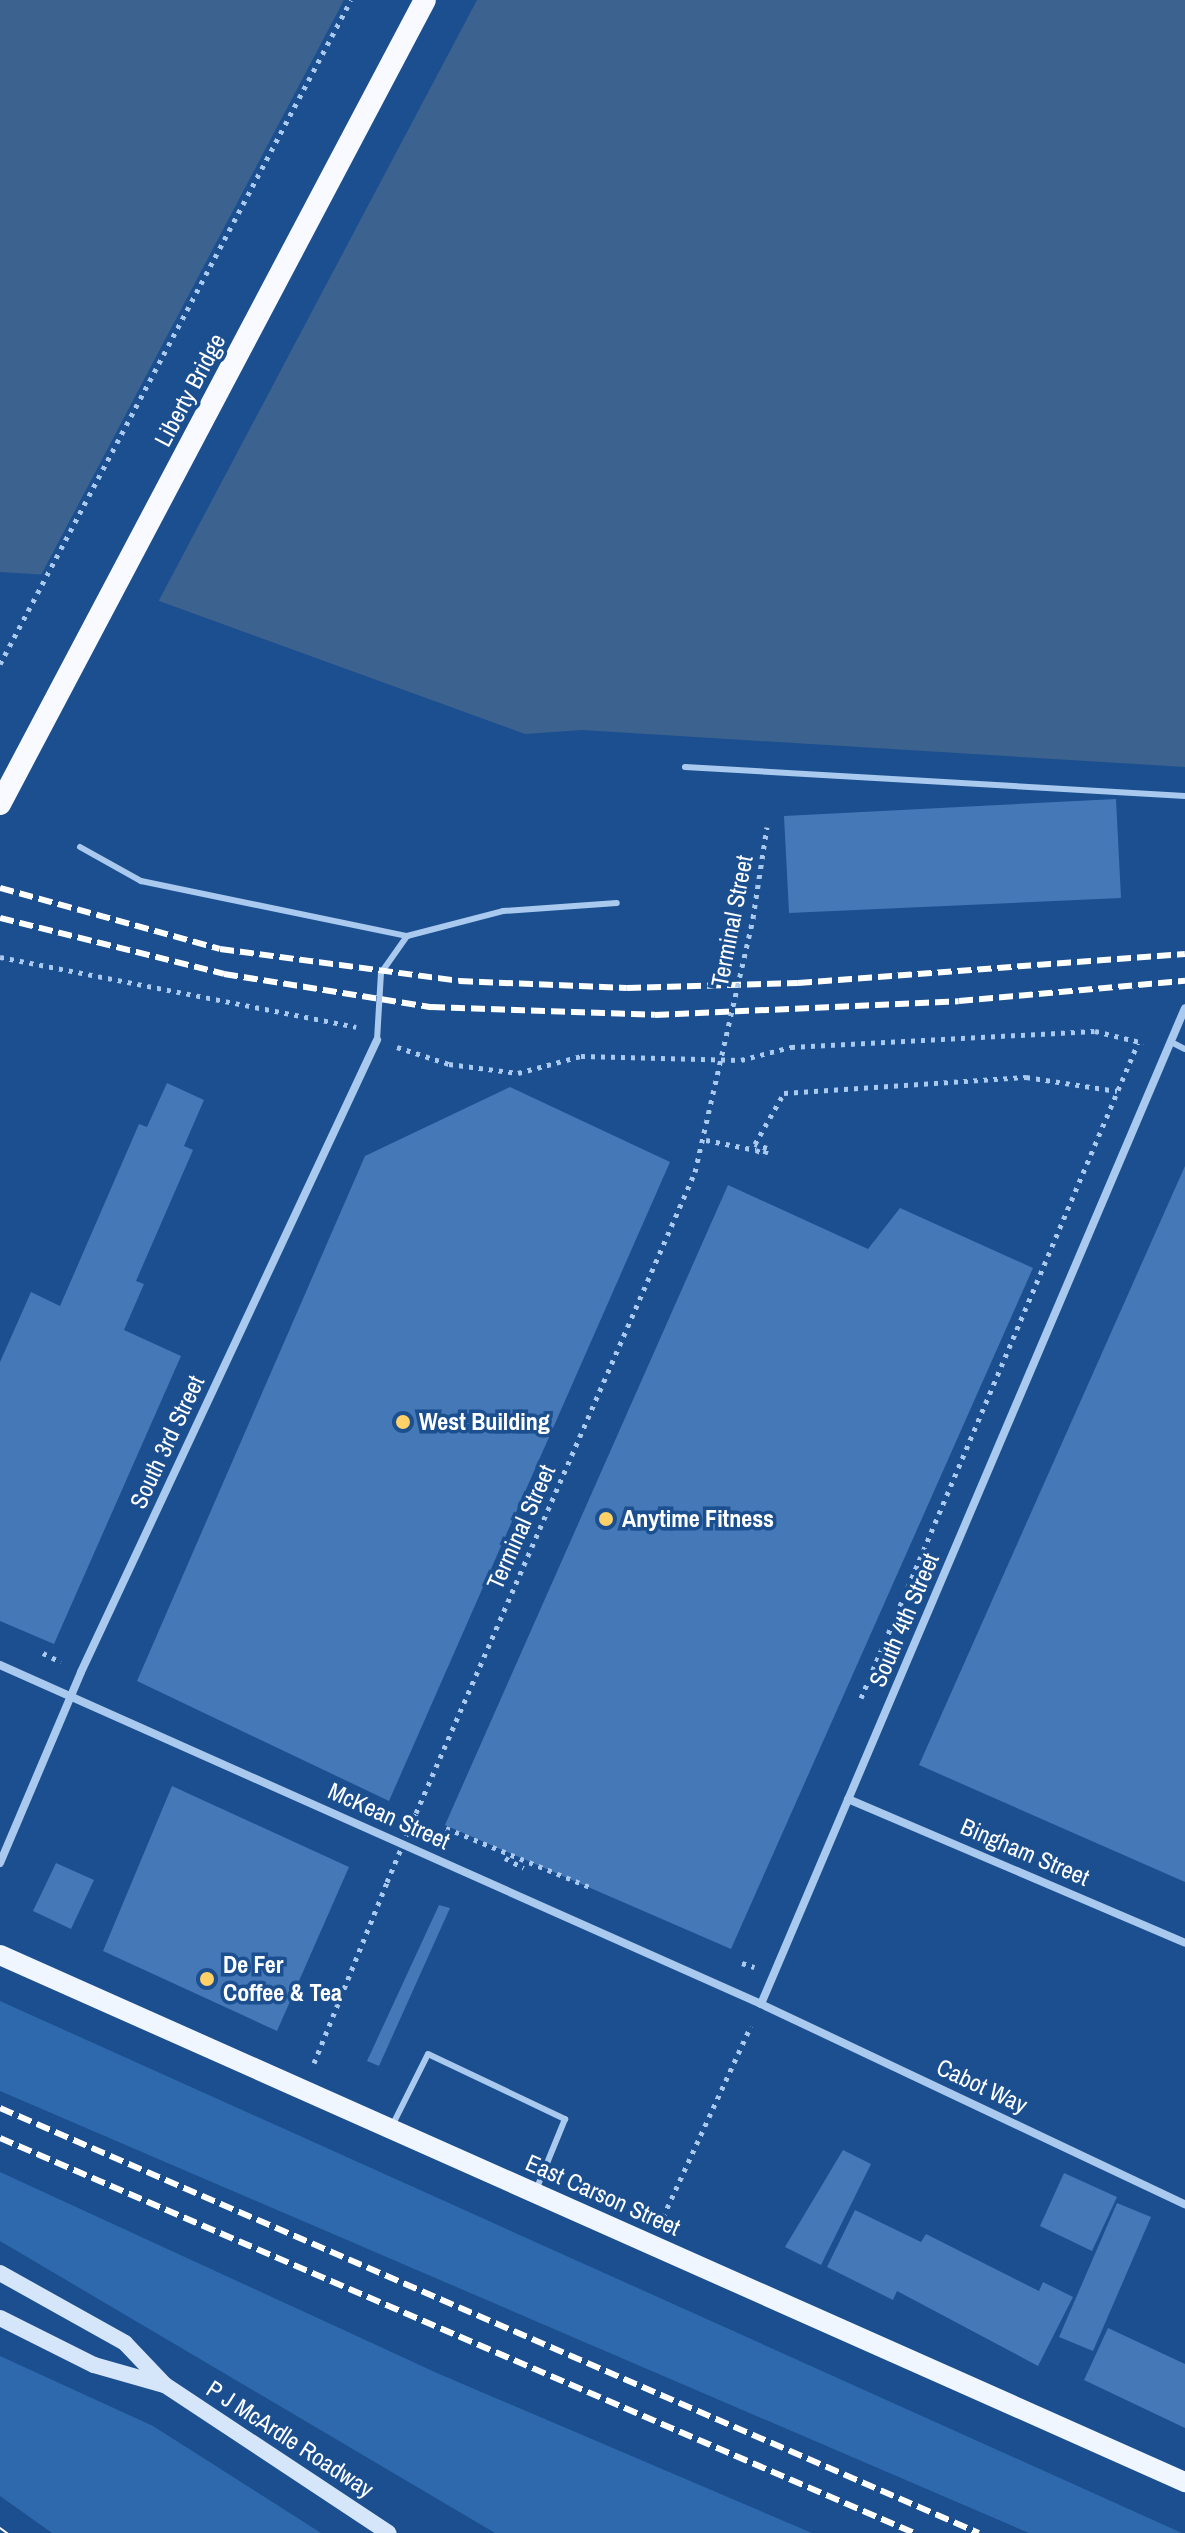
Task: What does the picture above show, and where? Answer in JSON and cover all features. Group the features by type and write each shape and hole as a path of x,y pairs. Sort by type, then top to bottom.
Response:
{"highway":[{"name":"Liberty Bridge","path":"0,804 425,0"}],"main road":[{"name":"East Carson Street","path":"0,1955 1185,2482"},
{"name":"P J McArdle Roadway","path":"0,2273 125,2343 165,2385 389,2533"},
{"name":"P J McArdle Roadway","path":"0,2318 94,2365 165,2385"}],"street":[{"name":"South 4th Street","path":"761,2004 1175,1044 1185,1008"},
{"name":"South 3rd Street","path":"0,1863 72,1697 377,1040"},
{"name":"McKean Street","path":"0,1665 761,2004"},
{"name":"Bingham Street","path":"848,1799 1185,1943"},
{"name":"Cabot Way","path":"761,2004 1185,2204"}],"lane":[{"path":"685,767 1185,796"},
{"path":"80,847 141,881 407,936 503,911 617,903"},
{"path":"377,1040 381,973 407,936"},
{"path":"1175,1044 1185,1049"},
{"path":"391,2127 428,2054 565,2119 535,2193"}],"path":[{"path":"0,664 351,0"},
{"name":"Terminal Street","path":"303,2090 416,1813 695,1172 706,1140 753,918 767,827"},
{"path":"0,957 351,1024 377,1040 449,1064 518,1073 581,1056 741,1060 791,1047 1126,1035 1138,1043 859,1704"},
{"path":"756,1147 784,1093 1026,1077 1117,1091"},
{"path":"706,1140 767,1148 756,1147"},
{"path":"445,1832 590,1887"},
{"path":"650,2246 761,2004"}],"shaded area":[{"path":"0,0 1185,0 1185,767 582,730 525,734 96,578 0,572"},
{"path":"0,2001 1182,2533 1029,2533 0,2091"},
{"path":"0,2172 437,2373 812,2533 495,2533 0,2241"},
{"path":"0,2356 153,2426 321,2533 52,2533 0,2496"}],"pier":[{"path":"344,0 477,0 157,604 95,582 39,579"}],"building":[{"path":"1116,799 1121,898 789,913 784,816"},
{"path":"167,1083 204,1100 184,1146 193,1150 136,1281 144,1284 124,1330 181,1356 54,1644 0,1621 0,1362 31,1292 60,1306 139,1124 147,1127"},
{"name":"West Building","path":"510,1087 670,1162 389,1801 137,1681 365,1156"},
{"path":"1185,1166 1185,1882 919,1765"},
{"path":"728,1185 868,1249 900,1208 1033,1268 731,1949 445,1825"},
{"path":"172,1786 349,1867 277,2031 103,1951"},
{"path":"56,1863 94,1880 71,1929 33,1911"},
{"path":"439,1905 450,1908 379,2066 367,2061"},
{"path":"843,2150 871,2164 821,2265 785,2247"},
{"path":"1064,2173 1117,2197 1092,2251 1040,2226"},
{"path":"1117,2203 1151,2217 1093,2351 1059,2337"},
{"path":"855,2210 921,2242 926,2234 1039,2291 1043,2282 1073,2297 1038,2366 897,2291 893,2300 827,2267"},
{"path":"1108,2328 1185,2364 1185,2428 1084,2380"}],"tram line":[{"path":"0,2528 7,2533"}],"railway":[{"path":"0,888 220,949 459,981 627,988 798,983 1185,954"},
{"path":"0,918 224,974 431,1007 655,1015 959,1001 1185,981"},
{"path":"0,2108 979,2533"},
{"path":"0,2138 914,2533"}],"place":[{"name":"West Building","path":"403,1422"},
{"name":"Anytime Fitness","path":"606,1519"},
{"name":"De Fer Coffee & Tea","path":"207,1979"}]}
